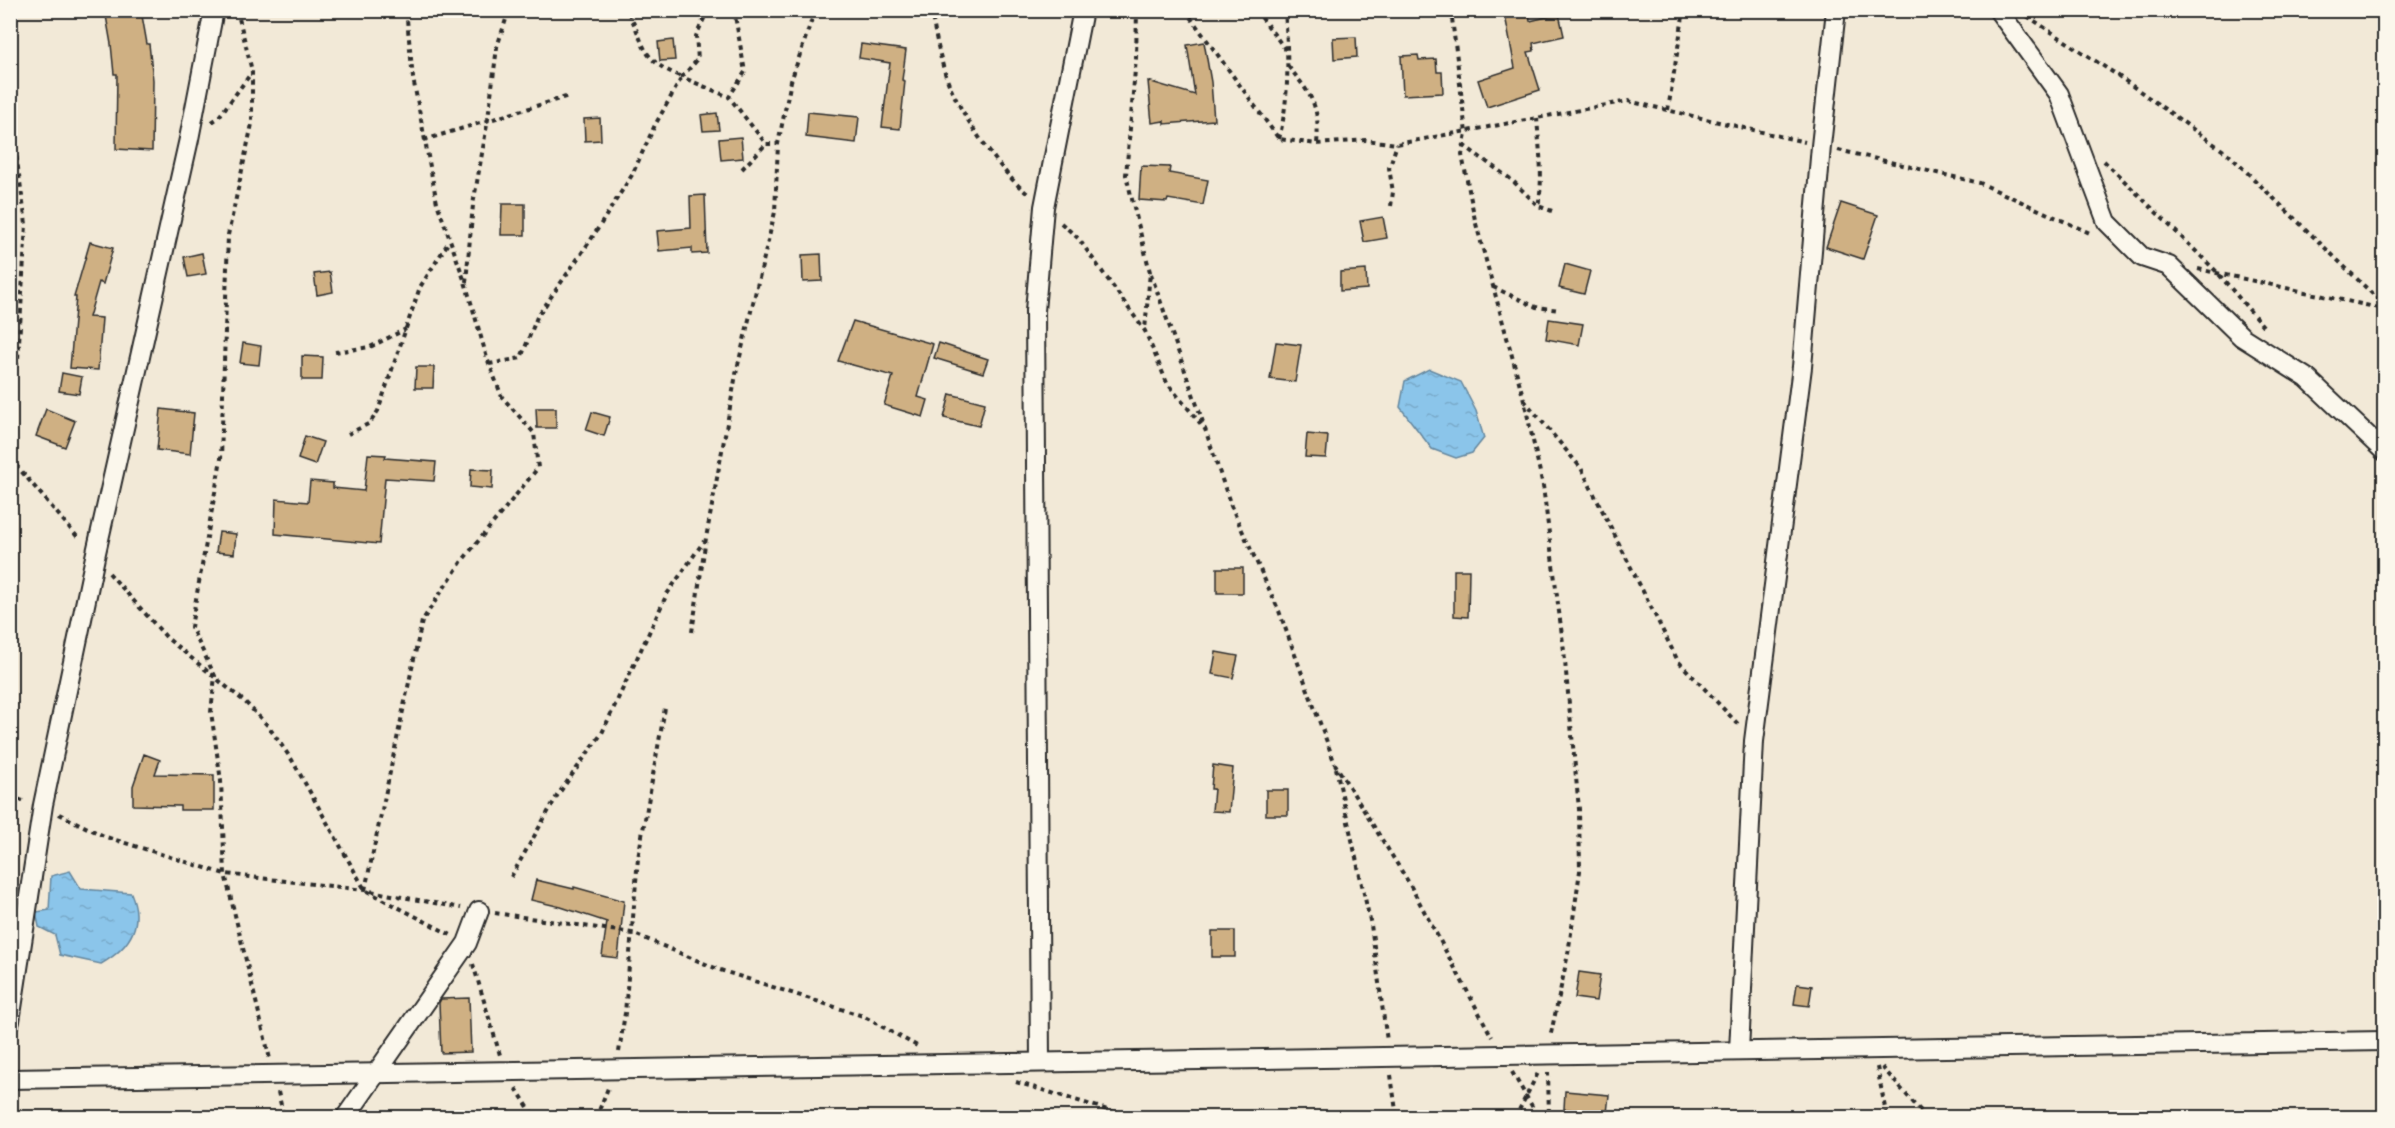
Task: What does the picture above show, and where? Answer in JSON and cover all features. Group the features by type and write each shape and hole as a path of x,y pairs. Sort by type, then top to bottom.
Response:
{"street":[{"path":"10,1021 43,805 95,557 189,139 214,10"},
{"path":"1040,1062 1035,311 1044,207 1083,10"},
{"path":"1739,1051 1754,741 1802,367 1821,146 1836,10"},
{"path":"1998,10 2058,94 2108,222 2142,257 2169,266 2242,336 2307,378 2385,451"},
{"path":"345,1118 467,943 479,911"},
{"path":"10,1079 2385,1041"}],"path":[{"path":"237,10 252,71 252,124 228,235 221,459 191,627 215,676 211,712 221,781 225,874 284,1118"},
{"path":"366,890 423,621 462,561 538,468 534,433 502,397 489,364 466,285 436,203 413,78 406,10"},
{"path":"466,285 473,205 489,119 497,47 509,10"},
{"path":"627,10 644,51 664,70 729,97 766,144"},
{"path":"489,364 521,358 537,317 590,241 632,174 655,125 682,77 698,59 696,36 708,10"},
{"path":"729,97 745,72 734,10"},
{"path":"692,632 706,538 737,369 775,212 778,144 791,81 814,10"},
{"path":"931,10 951,89 974,129 1023,191 1078,238 1145,330 1167,383 1205,429"},
{"path":"1137,10 1136,58 1126,175 1150,272 1232,506 1279,611 1335,764 1371,925 1397,1118"},
{"path":"1185,10 1279,139 1317,144 1366,140 1397,144 1466,133"},
{"path":"1256,10 1288,53"},
{"path":"1279,139 1286,110 1288,53 1285,10"},
{"path":"1380,10 1383,13 1404,10"},
{"path":"1451,10 1466,133 1462,155 1475,220 1524,400 1543,486 1564,651 1579,809 1580,871 1568,954 1553,1017 1547,1055 1549,1118"},
{"path":"1668,111 1684,10"},
{"path":"2018,10 2117,75 2229,154 2385,307"},
{"path":"1287,66 1309,92 1317,112 1317,144"},
{"path":"189,139 218,118 252,71"},
{"path":"10,76 12,126 26,224 18,360 10,386"},
{"path":"424,140 568,96"},
{"path":"1538,118 1541,170 1538,206"},
{"path":"742,169 766,144 778,144"},
{"path":"1391,206 1393,192 1389,168 1397,144"},
{"path":"1463,145 1512,180 1538,206 1552,211"},
{"path":"2097,154 2216,271 2269,334"},
{"path":"348,434 370,423 378,411 420,287 449,242"},
{"path":"2169,266 2216,271 2385,307"},
{"path":"1145,330 1150,272"},
{"path":"1493,287 1536,308 1559,310"},
{"path":"335,352 370,347 406,329"},
{"path":"1524,400 1581,468 1678,661 1754,741"},
{"path":"10,458 167,638 215,676 252,710 292,760 366,890 467,943 505,1071 535,1118"},
{"path":"511,877 557,796 602,733 668,594 706,538"},
{"path":"596,1118 617,1069 625,1013 638,858 665,708"},
{"path":"1335,764 1409,883 1502,1055 1539,1118"},
{"path":"10,798 43,805 106,837 225,874 366,890 479,911 632,933 720,970 864,1016 920,1048"},
{"path":"1515,1118 1547,1055"},
{"path":"1887,1118 1876,1060 1927,1118"},
{"path":"1015,1082 1134,1118"}],"water":[{"path":"1429,369 1461,382 1476,411 1484,438 1472,453 1456,458 1432,449 1400,407 1405,381"},
{"path":"70,871 81,889 131,893 135,905 135,926 132,935 119,951 101,964 60,955 55,935 39,927 36,912 49,910 51,876"}],"building":[{"path":"105,10 141,10 147,44 149,44 153,80 152,151 116,149 117,74 114,74"},
{"path":"1504,10 1529,10 1530,21 1559,14 1564,36 1533,43 1534,51 1528,52 1540,90 1487,107 1478,80 1515,68"},
{"path":"1356,37 1357,57 1334,59 1333,38"},
{"path":"673,40 675,60 660,61 658,42"},
{"path":"1204,42 1211,82 1214,120 1152,123 1148,81 1195,95 1187,45"},
{"path":"861,44 906,50 900,129 882,127 890,63 859,58"},
{"path":"1418,55 1419,60 1436,59 1437,72 1442,72 1443,93 1403,95 1401,56"},
{"path":"808,112 859,117 856,143 806,137"},
{"path":"717,113 719,130 703,131 701,115"},
{"path":"600,118 601,140 585,141 584,119"},
{"path":"741,137 743,158 721,160 719,139"},
{"path":"1141,166 1170,167 1169,173 1208,180 1203,205 1168,199 1167,202 1139,200"},
{"path":"705,195 707,253 692,254 692,248 659,251 657,231 691,228 690,196"},
{"path":"1841,203 1878,215 1863,259 1826,247"},
{"path":"502,204 525,204 525,235 501,235"},
{"path":"1383,217 1387,238 1364,242 1360,221"},
{"path":"90,242 113,248 103,284 99,282 89,317 102,318 98,370 70,368 76,297 74,297"},
{"path":"202,253 206,274 188,277 184,257"},
{"path":"821,254 822,281 803,282 802,255"},
{"path":"1565,264 1590,271 1584,294 1559,288"},
{"path":"1366,270 1367,289 1340,291 1340,272"},
{"path":"330,272 333,292 317,295 314,274"},
{"path":"1549,319 1583,324 1579,345 1546,339"},
{"path":"853,321 933,344 918,397 928,400 923,417 884,405 893,376 838,361"},
{"path":"1276,342 1301,345 1295,382 1270,379"},
{"path":"243,343 261,346 259,365 240,363"},
{"path":"939,343 988,359 983,373 934,358"},
{"path":"302,356 323,357 322,380 302,380"},
{"path":"416,367 434,367 433,388 415,388"},
{"path":"62,373 82,377 79,394 59,391"},
{"path":"950,394 985,403 979,426 944,418"},
{"path":"536,408 556,408 556,428 537,428"},
{"path":"46,409 75,421 65,447 36,436"},
{"path":"161,409 194,413 190,454 157,450"},
{"path":"592,412 610,417 604,436 586,430"},
{"path":"1307,434 1328,436 1326,458 1305,457"},
{"path":"305,436 323,442 315,465 298,459"},
{"path":"368,454 386,455 385,458 436,462 434,481 385,478 379,544 275,534 276,499 308,502 310,481 333,483 333,488 364,491"},
{"path":"471,469 493,470 492,489 470,487"},
{"path":"219,532 236,534 234,554 216,552"},
{"path":"1217,568 1243,568 1243,593 1217,593"},
{"path":"1454,570 1469,570 1468,617 1454,616"},
{"path":"1216,652 1238,656 1233,678 1212,674"},
{"path":"144,754 160,760 155,774 214,775 214,810 180,810 180,806 133,805 133,786"},
{"path":"1213,765 1233,768 1229,812 1212,811"},
{"path":"1266,790 1288,790 1288,815 1266,815"},
{"path":"536,880 574,889 574,887 624,901 618,958 602,956 607,922 531,900"},
{"path":"1212,931 1235,931 1235,957 1212,957"},
{"path":"1579,972 1600,975 1596,1001 1575,998"},
{"path":"1797,984 1812,986 1809,1006 1794,1004"},
{"path":"469,998 471,1052 441,1053 439,1003 441,999"},
{"path":"1565,1091 1609,1095 1607,1113 1564,1109"}]}
